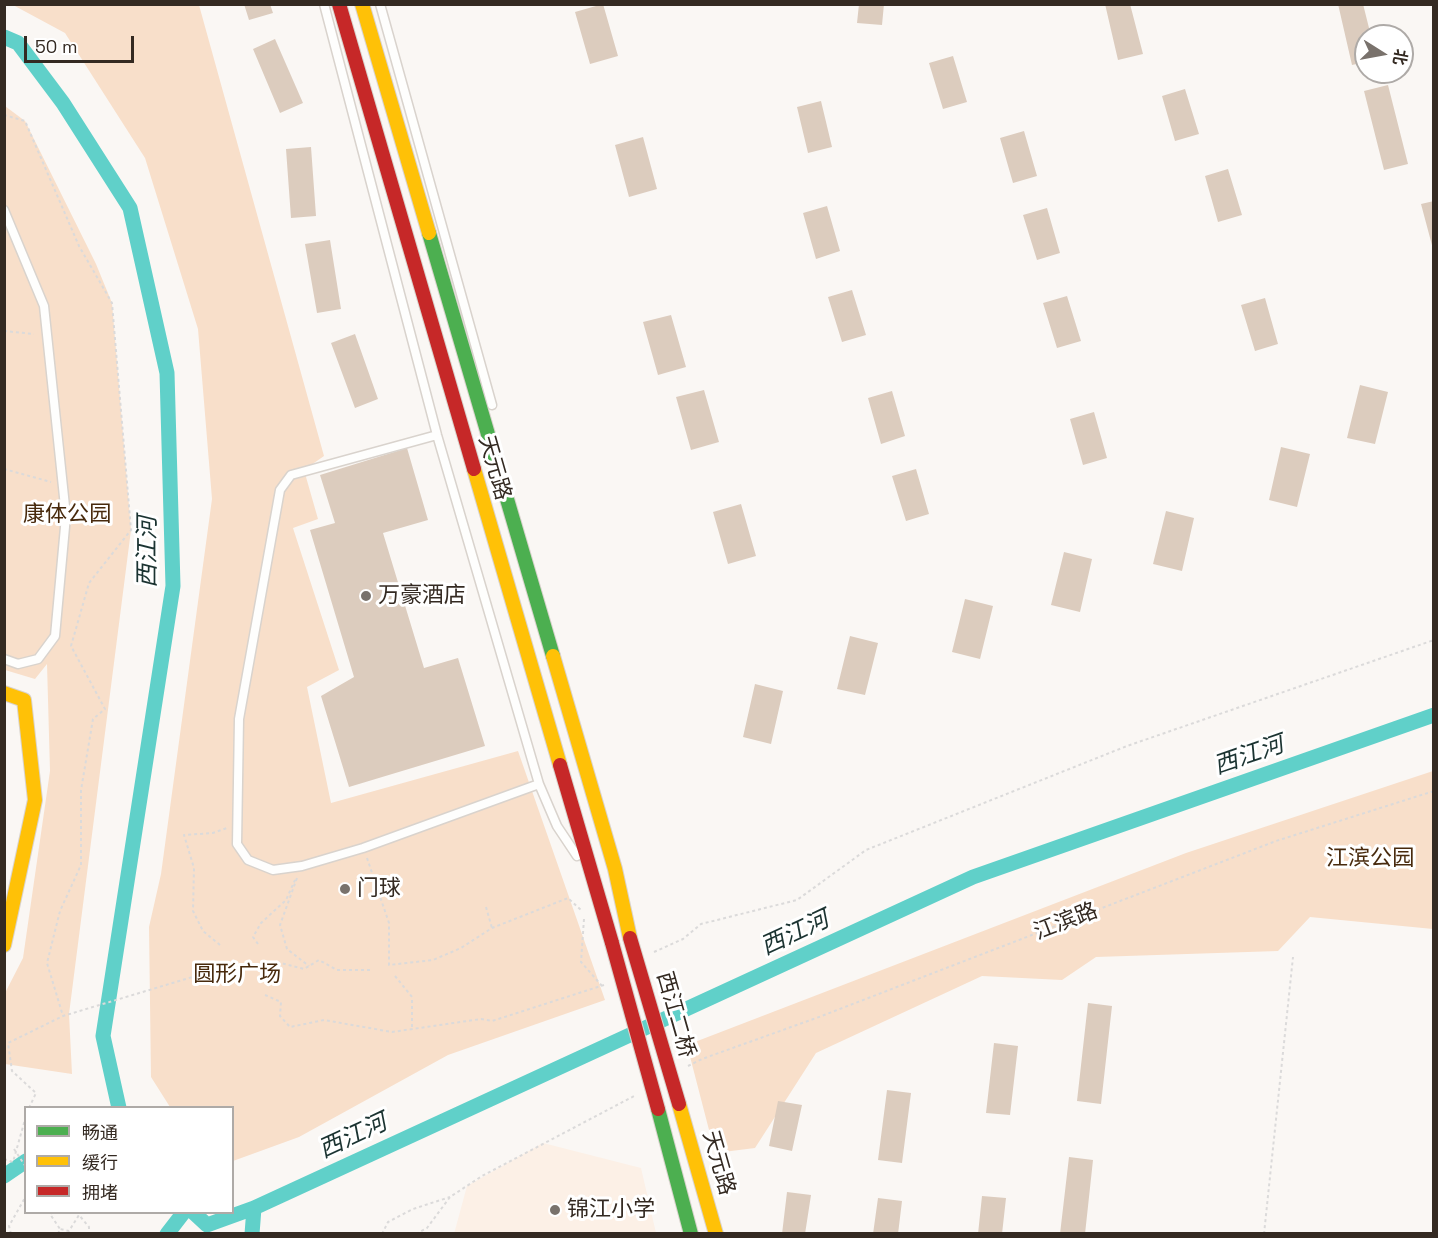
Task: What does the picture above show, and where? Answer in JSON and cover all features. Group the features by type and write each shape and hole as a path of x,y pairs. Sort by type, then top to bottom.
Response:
{"main road":[{"name":"天元路","path":"339,4 590,875 612,943"},
{"name":"天元路","path":"362,4 615,869 630,938"},
{"path":"4,693 24,700 34,800 4,945"},
{"name":"西江二桥","path":"630,938 679,1104"},
{"name":"西江二桥","path":"612,943 658,1109"},
{"name":"天元路","path":"679,1104 716,1233"},
{"name":"天元路","path":"658,1109 691,1233"},
{"path":"701,1183 724,1233"}],"lane":[{"path":"324,4 437,435 539,784 557,826 590,875"},
{"path":"380,4 495,418"},
{"path":"4,210 44,306 66,516 55,636 38,659 18,664 4,659"},
{"path":"437,435 291,475 280,490 238,719 237,844 248,860 273,870 302,866 363,848 539,784"},
{"path":"531,545 607,813 615,869"}],"path":[{"path":"4,115 25,121 79,246 112,303 131,530 89,583 71,646 105,709 93,719 81,790 81,865 60,911 47,963 63,1016"},
{"path":"4,331 28,335 46,332"},
{"path":"4,469 63,486"},
{"path":"650,954 683,939 701,924 797,900 866,850 1127,746 1434,640"},
{"name":"江滨路","path":"681,1070 702,1059 819,1017 1276,841 1434,791"},
{"path":"220,945 203,931 193,912 194,868 184,835 213,833 228,828 237,832"},
{"path":"363,848 389,923 389,965 433,960 461,948 492,928 568,898 584,914 581,962 602,986"},
{"path":"258,944 253,938 261,923 286,900 302,866"},
{"path":"302,866 280,925 287,949 309,966"},
{"path":"486,907 492,928"},
{"path":"1264,1233 1293,957"},
{"path":"277,962 304,969 319,960 337,970 373,970"},
{"path":"30,1106 36,1093 12,1071 8,1043 63,1016 199,975"},
{"path":"395,976 412,997 412,1029"},
{"path":"265,995 281,1002 280,1016 290,1027 324,1020 392,1032 481,1019 492,1021 602,986 612,980"},
{"path":"4,1053 9,1052"},
{"path":"382,1233 388,1222 413,1209 450,1197 482,1176 639,1093"},
{"path":"4,1159 13,1162 14,1149 24,1122"},
{"path":"14,1149 24,1164"},
{"path":"416,1233 427,1228 450,1197"},
{"path":"11,1233 9,1226 24,1200"},
{"path":"51,1214 60,1229 69,1231 77,1214 89,1227 89,1233"},
{"path":"58,1233 60,1229"}],"shaded area":[{"name":"锦江小学","path":"543,1143 641,1168 656,1233 454,1234 467,1186"}],"green space":[{"name":"圆形广场","path":"13,5 199,5 324,456 304,470 318,519 293,528 339,670 307,687 331,803 518,751 605,1000 448,1055 299,1137 234,1161 234,1106 169,1106 151,1077 149,927 161,874 212,499 198,329 145,158 65,33"},
{"name":"康体公园","path":"5,106 25,121 96,264 112,303 131,530 69,1014 72,1074 5,1064 4,995 23,958 50,771 47,664 35,679 5,670"},
{"name":"江滨公园","path":"1433,771 1433,929 1310,917 1278,951 1096,957 1062,980 982,976 816,1053 755,1148 715,1153 687,1045 1186,853"}],"building":[{"path":"244,4 270,4 273,13 249,20"},
{"path":"603,4 618,56 590,64 575,12"},
{"path":"859,4 884,4 882,25 857,23"},
{"path":"1105,4 1130,4 1143,54 1118,60"},
{"path":"1338,4 1363,4 1368,24 1354,24 1354,65 1352,65"},
{"path":"275,39 303,103 280,113 253,49"},
{"path":"953,56 967,102 943,109 929,63"},
{"path":"1388,85 1408,164 1384,170 1364,91"},
{"path":"1185,89 1199,134 1175,141 1162,96"},
{"path":"821,101 832,147 808,153 797,107"},
{"path":"1024,131 1037,176 1013,183 1000,138"},
{"path":"643,137 657,189 629,197 615,145"},
{"path":"311,147 316,216 291,218 286,149"},
{"path":"1228,169 1242,215 1218,222 1205,176"},
{"path":"1434,201 1434,249 1433,249 1421,204"},
{"path":"827,206 840,251 816,259 803,213"},
{"path":"1047,208 1060,253 1037,260 1023,215"},
{"path":"330,240 341,309 317,313 305,244"},
{"path":"852,290 866,335 842,342 828,297"},
{"path":"1067,296 1081,341 1057,348 1043,303"},
{"path":"1265,298 1278,344 1255,351 1241,305"},
{"path":"671,315 686,367 658,375 643,322"},
{"path":"355,334 378,399 355,408 331,343"},
{"path":"1360,385 1388,392 1375,444 1347,438"},
{"path":"704,390 719,442 691,450 676,397"},
{"path":"892,391 905,436 881,444 868,398"},
{"path":"1094,412 1107,458 1083,465 1070,419"},
{"path":"1281,447 1310,454 1297,507 1269,500"},
{"name":"万豪酒店","path":"407,448 428,520 383,533 424,668 458,658 485,746 349,787 321,696 354,677 310,530 335,523 320,475"},
{"path":"916,469 929,514 906,521 892,476"},
{"path":"741,504 756,556 728,564 713,512"},
{"path":"1166,511 1194,518 1182,571 1153,564"},
{"path":"1064,552 1092,559 1080,612 1051,605"},
{"path":"965,599 993,606 980,659 952,652"},
{"path":"850,636 878,643 865,695 837,689"},
{"path":"755,684 783,691 771,744 743,737"},
{"path":"1088,1003 1112,1006 1101,1104 1077,1101"},
{"path":"994,1043 1018,1046 1010,1115 986,1113"},
{"path":"887,1090 911,1093 902,1163 878,1160"},
{"path":"778,1101 802,1105 792,1151 769,1146"},
{"path":"1069,1157 1093,1160 1085,1234 1060,1234"},
{"path":"787,1192 811,1195 805,1234 782,1234"},
{"path":"982,1196 1006,1198 1002,1234 978,1234"},
{"path":"878,1198 902,1201 898,1234 873,1234"}],"waterway":[{"name":"西江河","path":"4,37 18,43 63,103 130,208 167,373 173,586 103,1036 119,1106"},
{"name":"西江河","path":"195,1214 207,1225 254,1208 973,877 1434,715"},
{"path":"4,1176 24,1162"},
{"path":"252,1234 254,1208"},
{"path":"167,1234 182,1214"}],"traffic: fast":[{"path":"429,233 553,656"},
{"path":"658,1109 691,1234"}],"traffic: slow":[{"path":"362,4 429,233"},
{"path":"474,469 560,765"},
{"path":"553,656 615,869 630,938"},
{"path":"4,693 24,700 35,800 4,945"},
{"path":"679,1104 716,1234"}],"traffic: jam":[{"path":"339,4 474,469"},
{"path":"560,765 612,943"},
{"path":"630,938 679,1104"},
{"path":"612,943 658,1109"}],"place":[{"name":"万豪酒店","path":"366,596"},
{"name":"门球","path":"345,889"},
{"name":"锦江小学","path":"555,1210"}]}
